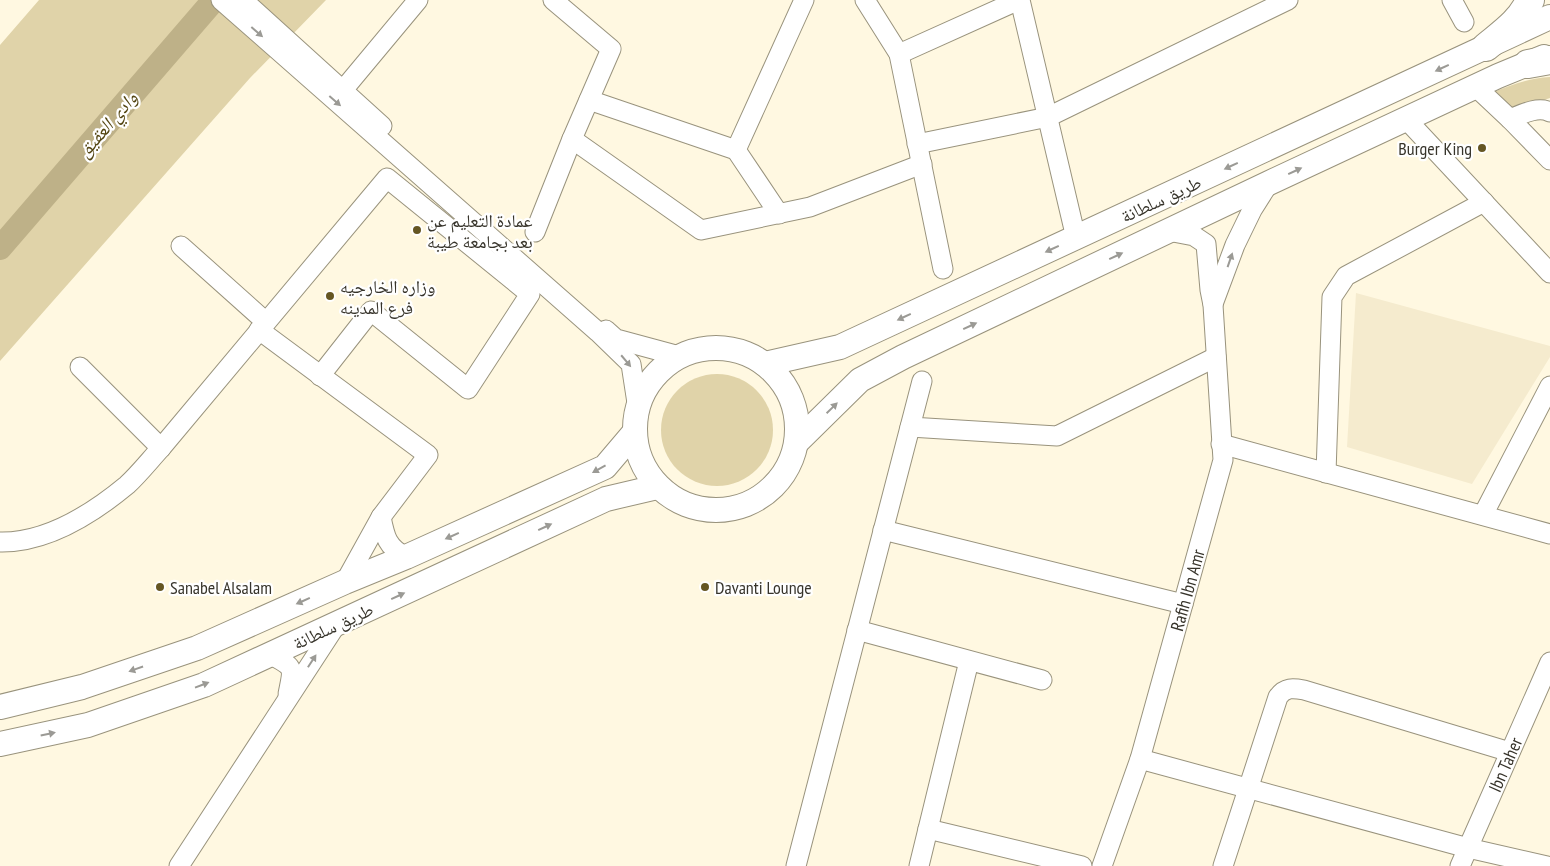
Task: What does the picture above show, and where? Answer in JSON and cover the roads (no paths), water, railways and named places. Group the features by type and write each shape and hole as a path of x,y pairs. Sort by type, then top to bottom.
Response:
{"highway":[{"path":"1486,47 1515,23 1530,0"}],"main road":[{"name":"طريق سلطانة","path":"765,364 840,347 1550,17"},
{"name":"طريق سلطانة","path":"797,442 860,380 904,357 1406,119 1543,59"},
{"path":"701,348 724,348 746,353 765,364 786,387 796,413 797,442 787,469 770,490 748,504 725,510 686,505 657,487 640,461 633,434 637,403 653,375 679,356 701,348"},
{"name":"طريق سلطانة","path":"0,707 82,687 196,648 406,557 605,467 633,434"},
{"name":"طريق سلطانة","path":"0,744 88,725 204,685 606,499 657,487"}],"street":[{"path":"221,0 303,63 343,90 616,339 679,356"},
{"path":"243,0 303,63 631,364 637,403"},
{"path":"343,90 418,0"},
{"path":"535,232 572,139 611,50 554,0"},
{"path":"736,150 804,0"},
{"path":"865,0 899,54 943,269"},
{"path":"899,54 1019,0 1076,238"},
{"path":"917,144 1048,117 1288,0"},
{"path":"1452,0 1464,22"},
{"path":"1476,87 1550,160"},
{"path":"589,100 736,150 779,214"},
{"path":"1510,119 1524,113 1544,110 1550,112"},
{"path":"1406,119 1550,273"},
{"path":"572,139 700,230 810,207 922,164"},
{"path":"0,542 36,538 68,525 128,484 161,448 387,178 530,294 468,389 371,312 320,376"},
{"path":"1213,305 1234,245 1252,210 1269,183"},
{"path":"1326,473 1332,297 1346,276 1484,202"},
{"name":"Rafih Ibn Amr","path":"1102,866 1140,759 1222,460 1213,305 1206,244 1194,236 1168,231"},
{"path":"181,246 263,326 320,376 428,455 382,517 345,582"},
{"path":"910,427 1057,436 1216,357"},
{"path":"80,367 161,448"},
{"path":"796,866 922,381"},
{"path":"1482,515 1550,386"},
{"path":"1222,444 1550,534"},
{"path":"382,517 385,534 393,550 406,557"},
{"path":"884,530 1183,604"},
{"path":"179,866 336,625"},
{"path":"857,630 1042,680"},
{"path":"271,655 288,664 292,672 287,698"},
{"path":"919,866 969,661"},
{"name":"Ibn Taher","path":"1460,866 1550,662"},
{"path":"1223,866 1278,696 1288,688 1304,690 1510,752"},
{"path":"1140,759 1468,848 1547,866"},
{"path":"928,829 1013,858 1082,866"}],"waterway":[{"name":"وادي العقيق","path":"0,248 214,0"}],"place":[{"name":"Burger King","path":"1482,148"},
{"name":"عمادة التعليم عن بعد بجامعة طيبة","path":"417,230"},
{"name":"وزاره الخارجيه فرع المدينه","path":"330,296"},
{"name":"Sanabel Alsalam","path":"160,587"},
{"name":"Davanti Lounge","path":"705,587"}]}
